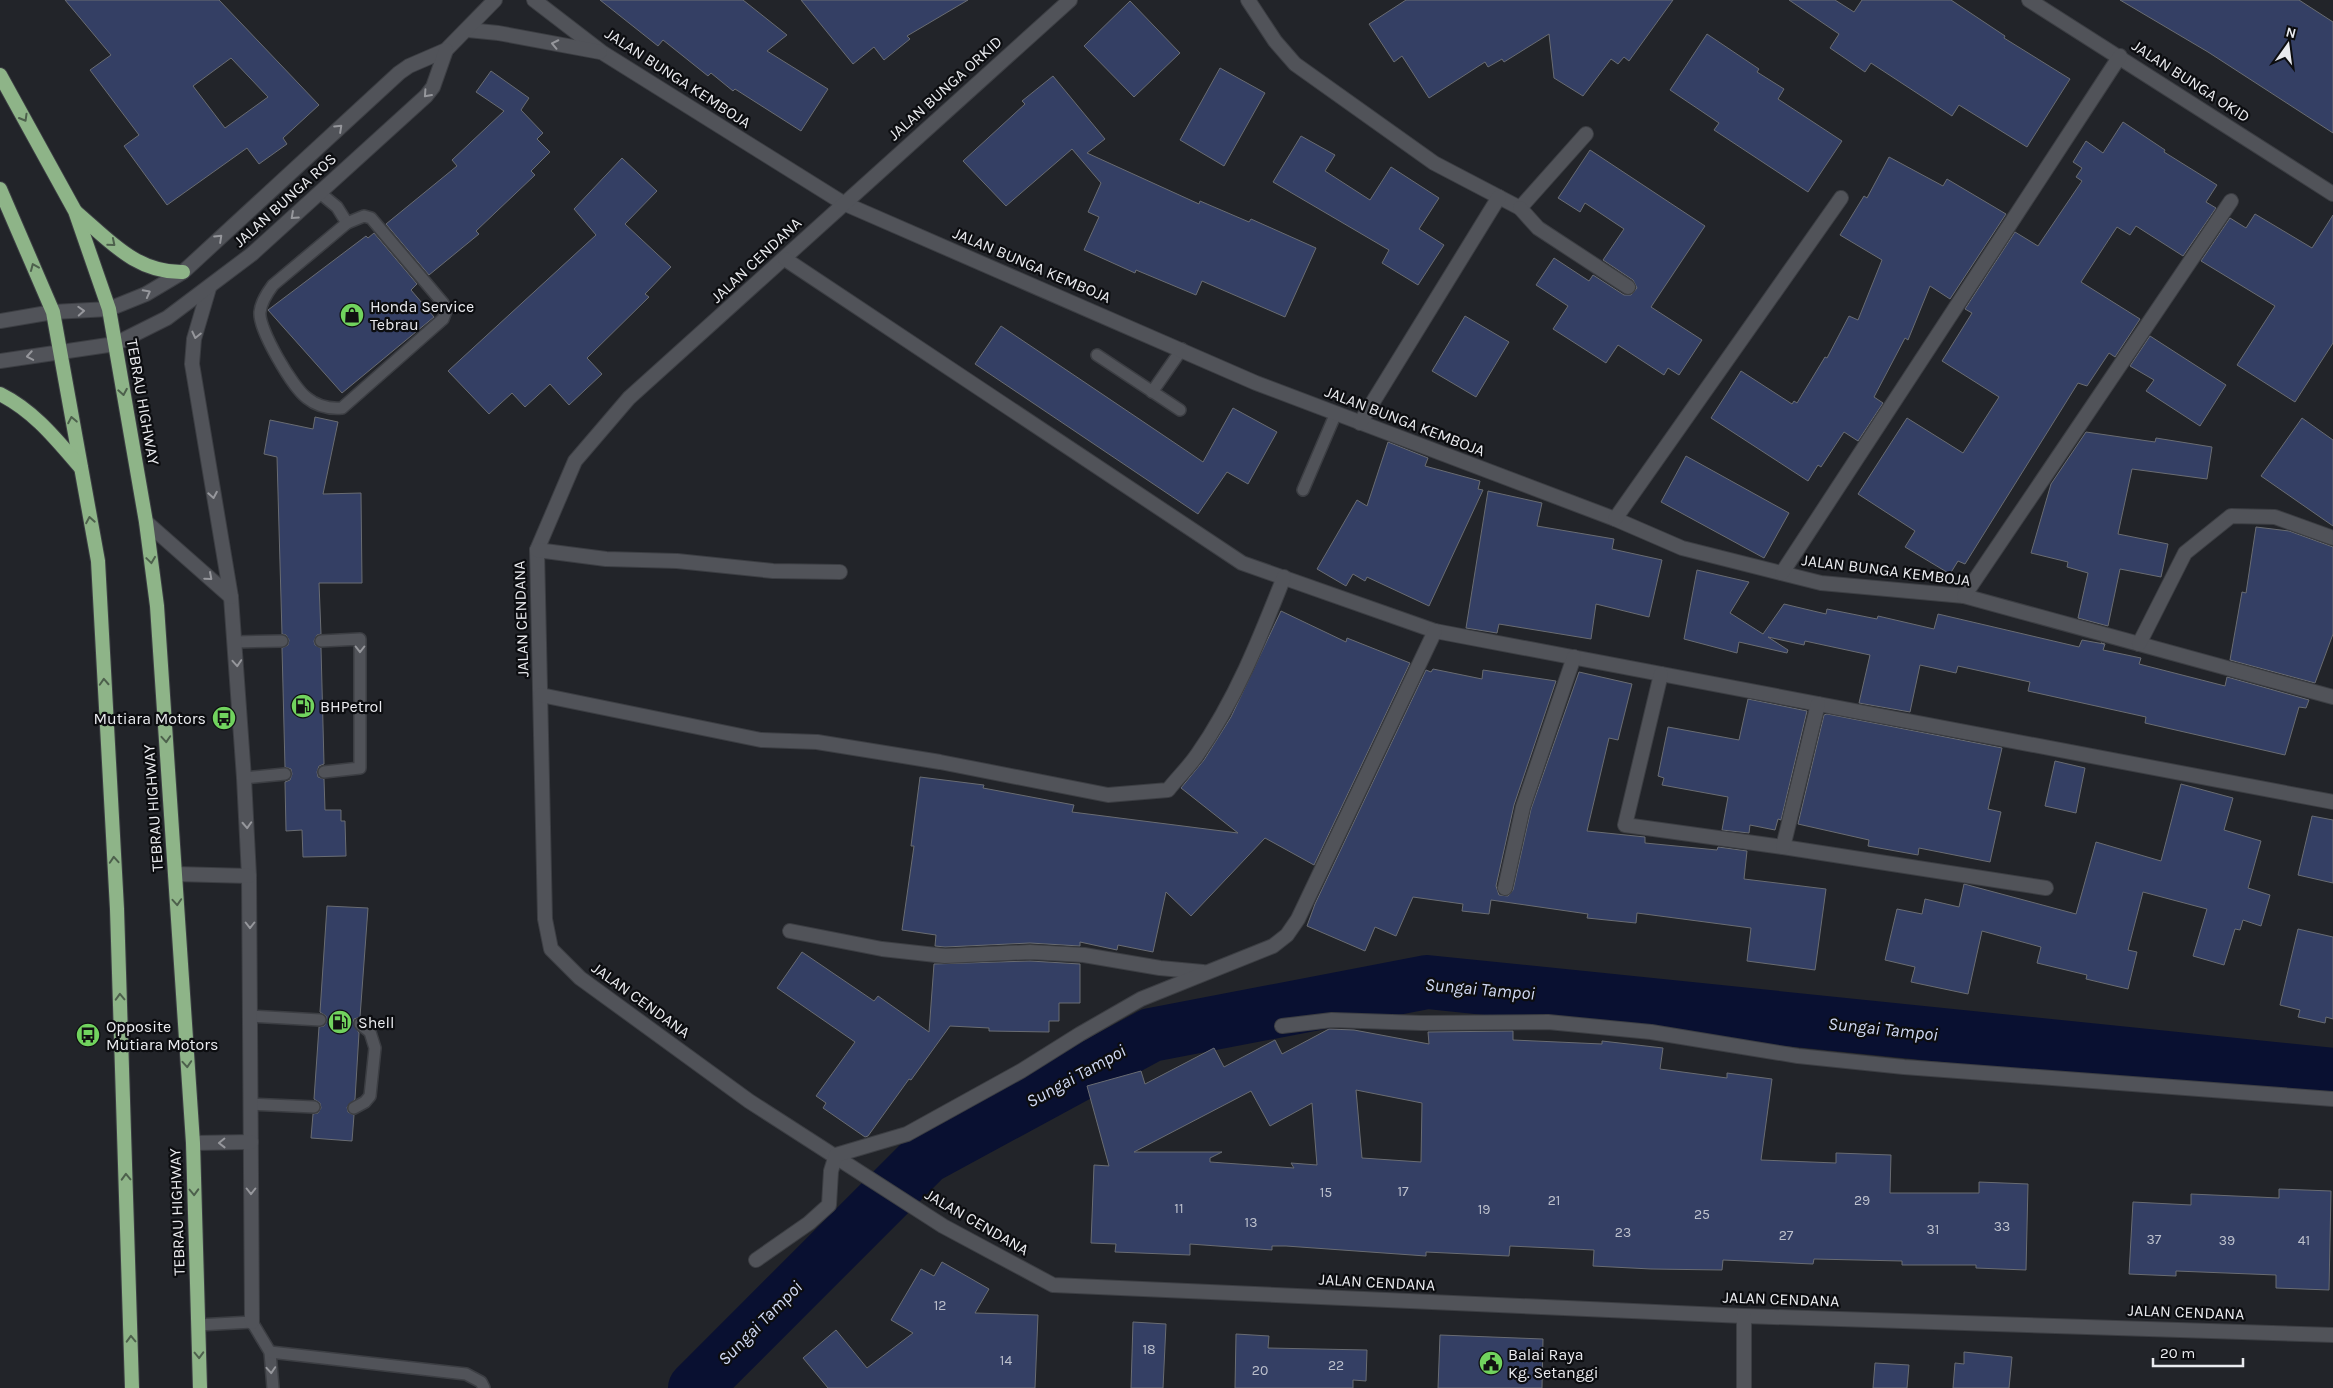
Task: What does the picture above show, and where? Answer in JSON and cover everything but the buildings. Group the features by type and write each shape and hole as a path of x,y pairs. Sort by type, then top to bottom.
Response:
{"highway":[{"name":"TEBRAU HIGHWAY","path":"0,75 75,211 109,309 146,522 158,606 192,1143 200,1388"},
{"path":"0,189 53,312 98,561 117,909 132,1388"},
{"path":"75,211 140,264 166,272 183,272"},
{"path":"0,394 22,406 50,432 81,468"}],"street":[{"name":"JALAN BUNGA ROS","path":"0,320 53,312 109,309 140,297 183,272 399,72 446,50 468,30 495,0"},
{"name":"JALAN BUNGA KEMBOJA","path":"534,0 603,53 843,203 1182,349 1256,383 1336,414 1615,519 1682,548 1821,583 1964,596 2333,697"},
{"name":"JALAN BUNGA ORKID","path":"843,203 1070,0"},
{"path":"1248,0 1275,41 1295,64 1434,163 1520,208 1538,228 1628,287"},
{"name":"JALAN BUNGA OKID","path":"2029,0 2120,56 2333,194"},
{"path":"468,30 498,33 603,53"},
{"name":"JALAN BUNGA ROS","path":"0,361 115,344 167,318 252,254 426,96 433,87 446,50"},
{"path":"1782,573 2120,56"},
{"path":"1520,208 1586,134"},
{"path":"1360,422 1499,197"},
{"path":"1615,519 1841,198"},
{"path":"1964,596 2231,201"},
{"name":"JALAN CENDANA","path":"843,203 786,259 629,398 575,461 537,550 545,919 551,949 580,978 733,1089 943,1226 1052,1285 1744,1316 2333,1335"},
{"path":"786,259 1242,563 1434,631 2333,802"},
{"path":"209,288 194,339 192,364 232,597 236,642 249,876 252,1322"},
{"path":"2139,644 2185,553 2231,516 2275,517 2333,538"},
{"path":"146,522 232,597"},
{"path":"537,550 606,559 677,562 773,571 840,572"},
{"path":"541,695 761,740 816,742 949,764 1108,795 1168,790 1197,755 1225,708 1255,649 1284,577"},
{"path":"756,1260 809,1223 829,1205 831,1171 836,1155 907,1134 1013,1075 1141,999 1273,946 1287,935 1298,919 1434,631"},
{"path":"1505,888 1523,807 1574,657"},
{"path":"1661,674 1625,825 1784,846 2046,888"},
{"path":"1784,846 1818,704"},
{"path":"175,874 249,876"},
{"path":"790,932 882,949 945,956 1030,952 1084,955 1160,968 1206,972"},
{"path":"1282,1026 1332,1020 1421,1023 1548,1022 1651,1032 1798,1056 1894,1066 2333,1099"},
{"path":"192,1143 251,1142"},
{"path":"1744,1316 1744,1388"}],"lane":[{"path":"320,194 337,207 347,223"},
{"path":"356,217 371,218 443,303 446,311 443,319 342,408 326,409 306,398 266,340 261,326 260,312 264,298 273,285 347,223 356,217"},
{"path":"1152,392 1182,349"},
{"path":"1098,355 1180,410"},
{"path":"1303,490 1336,414"},
{"path":"321,641 360,639 360,768 324,772"},
{"path":"236,642 282,641"},
{"path":"244,778 285,774"},
{"path":"250,1016 320,1020"},
{"path":"354,1108 365,1102 370,1096 375,1048 370,1032 360,1024"},
{"path":"251,1104 314,1106"},
{"path":"198,1325 252,1322 270,1352 273,1388"},
{"path":"270,1352 466,1374 481,1382 484,1388"}],"waterway":[{"name":"Sungai Tampoi","path":"695,1388 926,1157 1151,1035 1427,982 2333,1075"}],"place":[{"name":"Honda Service Tebrau","path":"352,315"},
{"name":"BHPetrol","path":"303,706"},
{"name":"Mutiara Motors","path":"224,718"},
{"name":"Shell","path":"340,1022"},
{"name":"Opposite Mutiara Motors","path":"88,1035"},
{"name":"Balai Raya Kg. Setanggi","path":"1491,1363"}]}
